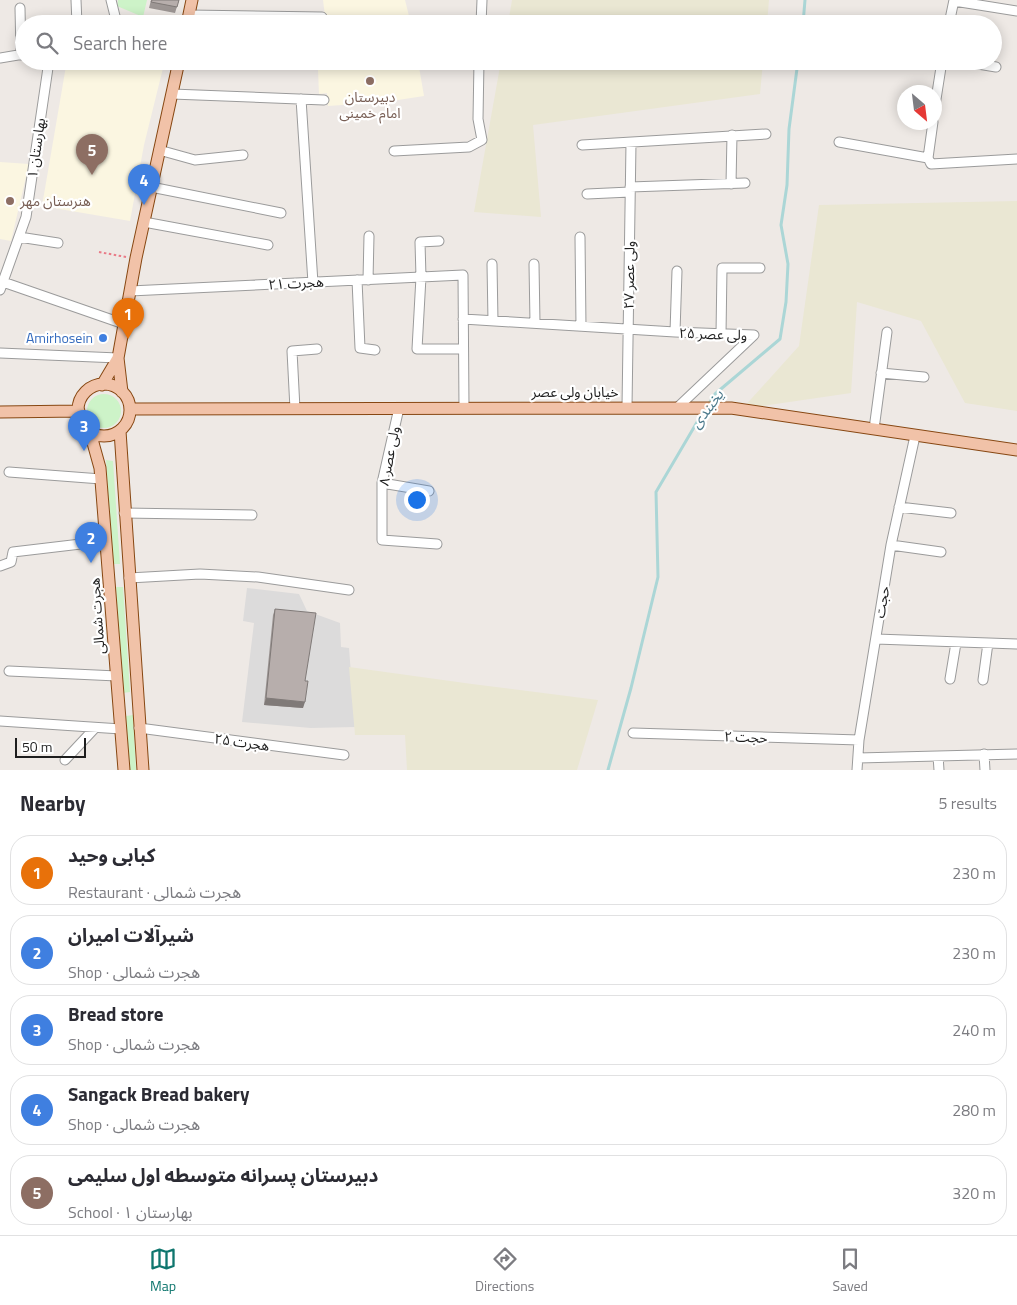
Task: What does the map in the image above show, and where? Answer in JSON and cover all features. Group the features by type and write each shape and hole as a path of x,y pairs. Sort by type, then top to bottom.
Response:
{"main road":[{"path":"189,15 192,0"},
{"path":"122,392 118,358 136,258 177,70"},
{"path":"102,385 118,358"},
{"path":"102,385 113,386 122,392 129,403 130,410 129,418 120,431 105,436 90,432 80,419 79,412 80,404 88,391 102,385"},
{"name":"خیابان ولی عصر","path":"130,410 731,408 1017,450"},
{"path":"0,412 79,412"},
{"path":"120,431 128,578 143,770"},
{"name":"هجرت شمالی","path":"90,432 101,479 124,770"}],"street":[{"path":"76,0 77,15"},
{"path":"111,0 113,15"},
{"path":"481,15 482,0"},
{"path":"951,15 954,0 1017,11"},
{"path":"20,8 20,15"},
{"path":"0,58 15,55"},
{"name":"بهارستان ۱","path":"1,286 26,216 48,70"},
{"path":"394,151 469,147 482,140 478,119 479,70"},
{"path":"938,85 941,70"},
{"path":"172,94 324,100"},
{"path":"301,99 313,283"},
{"path":"932,130 928,158 930,164 1017,159"},
{"path":"582,145 766,134"},
{"path":"730,184 732,135"},
{"path":"839,142 928,158"},
{"name":"ولی عصر ۲۷","path":"627,407 631,143"},
{"path":"160,150 195,160 243,155"},
{"path":"588,194 630,189 745,183"},
{"path":"151,187 281,213"},
{"path":"144,222 268,245"},
{"path":"368,280 369,236"},
{"path":"19,237 58,244"},
{"path":"580,237 581,326"},
{"path":"439,241 420,242 421,277 417,349 463,348"},
{"path":"492,264 493,321"},
{"path":"534,264 535,323"},
{"path":"721,334 722,268 760,268"},
{"path":"675,332 677,271"},
{"name":"هجرت ۲۱","path":"130,291 462,275 463,319"},
{"path":"357,280 360,348 375,350"},
{"path":"1,286 124,324"},
{"path":"463,319 464,408"},
{"name":"ولی عصر ۲۵","path":"463,319 754,335 678,407"},
{"path":"874,429 887,332"},
{"path":"295,409 292,351 317,348"},
{"path":"0,353 118,358"},
{"path":"881,373 924,377"},
{"name":"ولی عصر ۸","path":"399,408 382,483 382,540 437,544"},
{"name":"حجت","path":"858,770 859,740 891,545 915,436"},
{"path":"9,472 101,479"},
{"path":"382,483 428,491"},
{"path":"899,507 951,514"},
{"path":"124,513 252,515"},
{"path":"0,566 11,562 13,552 106,541"},
{"path":"891,545 941,552"},
{"path":"128,578 200,574 258,577 349,590"},
{"path":"876,638 956,643 1017,644"},
{"path":"950,678 956,643"},
{"path":"983,680 988,643"},
{"path":"9,671 117,676"},
{"path":"0,721 121,729"},
{"path":"65,760 95,728"},
{"name":"هجرت ۲۵","path":"139,728 344,755"},
{"name":"حجت ۲","path":"634,733 859,740"},
{"path":"984,754 985,770"},
{"path":"858,758 1017,754"},
{"path":"938,756 939,770"}],"path":[{"path":"99,252 136,258"}],"shaded area":[{"path":"323,0 405,0 409,15 325,15"},
{"path":"512,0 769,0 768,15 510,15"},
{"path":"65,70 163,70 144,145 130,221 42,206"},
{"name":"دبیرستان امام خمینی","path":"318,70 420,70 424,96 385,102 328,106 327,93 319,94"},
{"path":"499,70 762,70 760,94 533,125 541,217 474,212"},
{"name":"هنرستان مهر","path":"0,162 29,164 11,241 0,239"},
{"path":"1017,201 1017,411 965,403 921,321 857,302 851,393 742,409 799,346 819,205"},
{"path":"247,588 299,594 307,611 340,623 341,647 349,648 355,727 311,728 242,722 254,623 243,621"},
{"path":"349,667 598,700 577,770 407,770 405,735 355,735"}],"green space":[{"path":"118,0 147,0 143,15 138,15 117,6"},
{"path":"104,394 116,399 121,411 116,423 104,428 92,423 87,411 92,399"},
{"path":"106,460 113,461 120,564 113,564"},
{"path":"116,587 123,587 130,692 123,693"},
{"path":"133,715 136,770 130,770 126,716"}],"building":[{"path":"152,0 179,0 177,7 151,2"},
{"path":"275,609 316,613 305,681 308,681 305,702 266,698"}],"waterway":[{"name":"یخبندی","path":"804,15 805,0"},
{"name":"یخبندی","path":"708,405 715,394 780,339 786,302 788,264 781,225 787,185 789,129 797,70"},
{"name":"یخبندی","path":"608,770 631,688 658,577 656,492 703,412"}],"place":[{"name":"دبیرستان امام خمینی","path":"370,81"},
{"name":"دبیرستان پسرانه متوسطه اول سلیمی","path":"92,175"},
{"name":"هنرستان مهر","path":"10,201"},
{"name":"Sangack Bread bakery","path":"144,205"},
{"name":"Amirhosein","path":"103,338"},
{"name":"کبابی وحید","path":"128,339"},
{"name":"Bread store","path":"84,451"},
{"name":"شیرآلات امیران","path":"91,563"}]}
